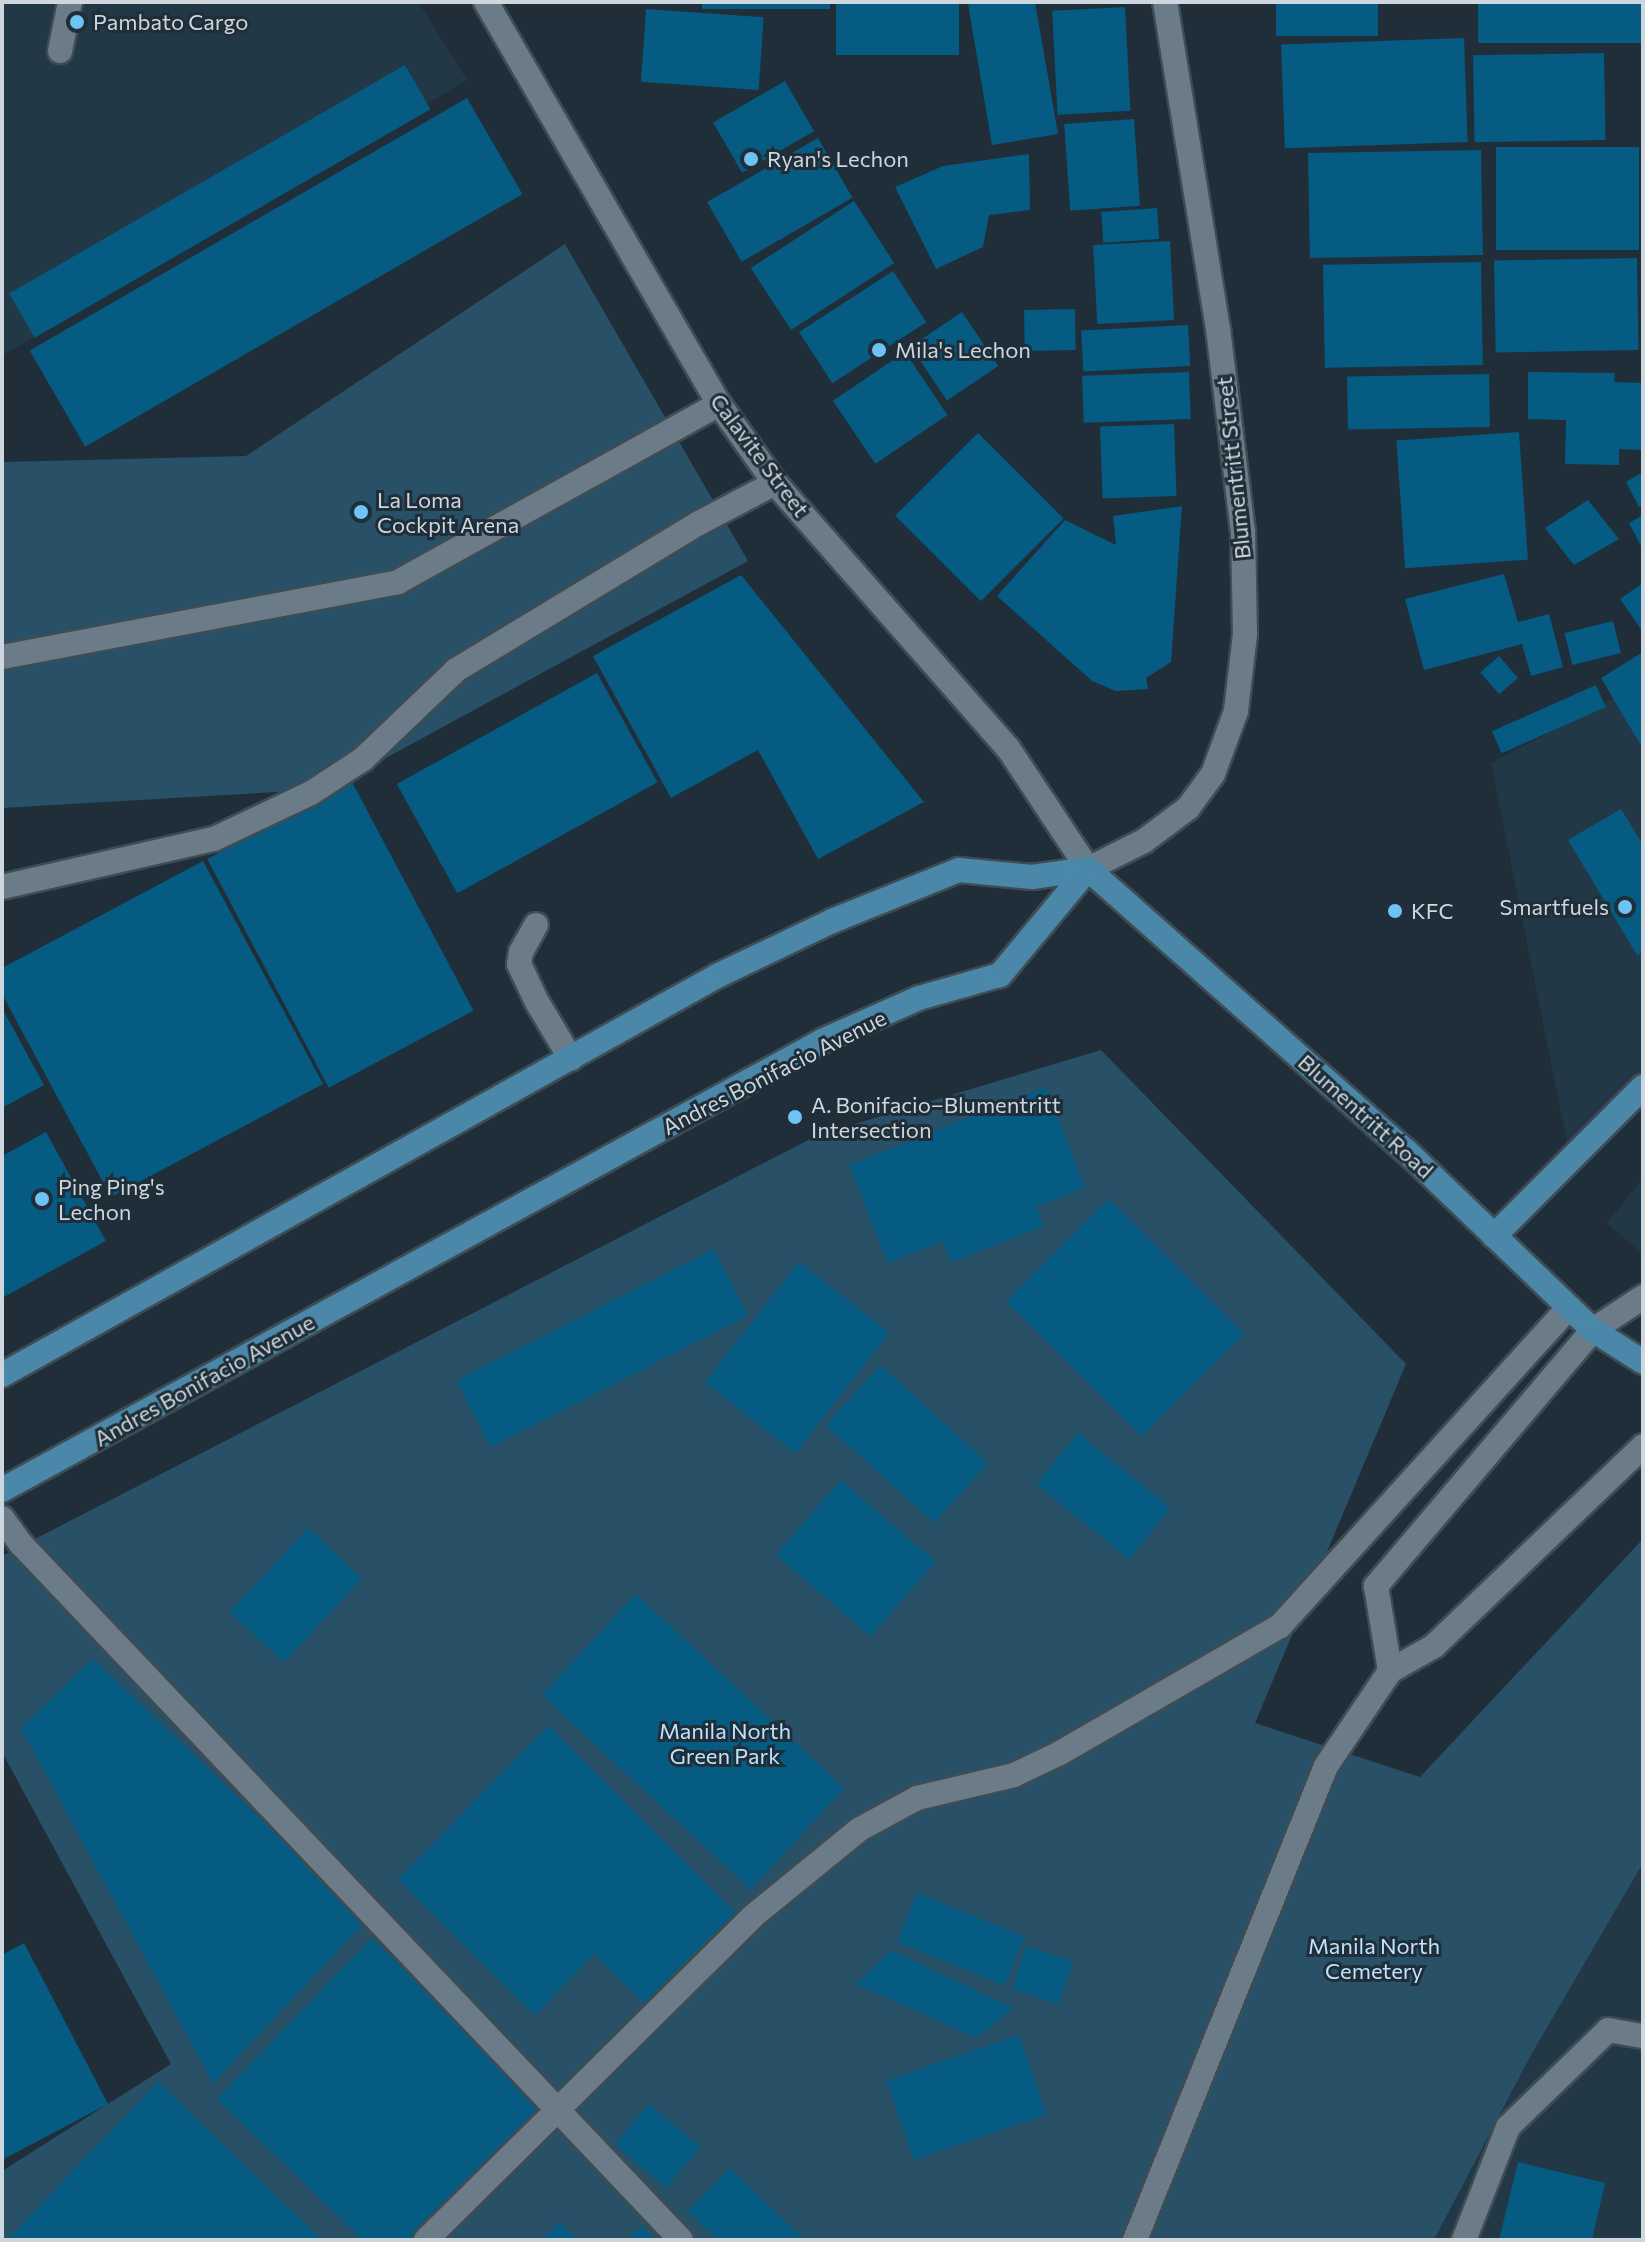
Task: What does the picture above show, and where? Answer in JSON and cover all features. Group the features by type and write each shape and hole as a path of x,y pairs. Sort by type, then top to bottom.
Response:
{"main road":[{"path":"2,1375 719,975 832,921 959,870 1032,877 1088,869"},
{"name":"Blumentritt Road","path":"1088,869 1405,1150 1593,1330 1643,1362"},
{"name":"Andres Bonifacio Avenue","path":"2,1490 822,1041 919,998 1000,975 1088,869"},
{"path":"1494,1236 1643,1087"}],"street":[{"path":"60,51 70,2"},
{"name":"Calavite Street","path":"486,2 719,404 775,483 1008,748 1088,869"},
{"name":"Blumentritt Street","path":"1088,869 1144,841 1188,808 1213,774 1236,711 1245,634 1243,532 1220,344 1165,2"},
{"path":"2,657 398,582 719,404"},
{"path":"2,887 214,839 311,793 363,759 456,670 699,523 775,483"},
{"path":"536,925 521,952 519,964 537,1002 571,1059"},
{"path":"1390,1671 1376,1586 1593,1330 1643,1297"},
{"path":"426,2240 752,1917 860,1829 917,1798 1014,1775 1048,1759 1280,1626 1569,1307"},
{"path":"1135,2240 1326,1766 1390,1671 1434,1646 1643,1446"},
{"path":"2,1518 21,1544 681,2240"},
{"path":"1464,2240 1508,2127 1608,2030 1643,2036"}],"shaded area":[{"path":"2,2 418,2 467,80 2,356"},
{"path":"1643,683 1643,1070 1568,1147 1491,763"},
{"path":"1643,1178 1643,1255 1607,1223"},
{"path":"1643,1863 1643,2240 1434,2240 1531,2055"}],"green space":[{"name":"La Loma Cockpit Arena","path":"565,244 748,561 329,789 2,808 2,462 246,456"},
{"name":"Manila North Green Park","path":"1101,1050 1406,1364 1255,1723 1420,1777 1643,1539 1643,1863 1531,2055 1434,2240 2,2240 2,2171 171,2064 2,1752 2,1556 818,1135"}],"building":[{"path":"702,2 830,2 830,9 702,9"},
{"path":"836,2 959,2 959,55 836,55"},
{"path":"1035,2 1058,134 992,145 968,4"},
{"path":"1276,2 1378,2 1378,36 1276,36"},
{"path":"1478,2 1643,2 1643,43 1478,43"},
{"path":"1125,7 1130,111 1058,115 1052,11"},
{"path":"646,9 764,17 759,90 641,82"},
{"path":"1464,38 1468,142 1285,148 1281,44"},
{"path":"1604,53 1606,140 1475,142 1473,55"},
{"path":"405,65 430,109 35,338 9,294"},
{"path":"785,81 814,131 742,173 713,122"},
{"path":"467,98 522,194 85,447 30,351"},
{"path":"1134,119 1140,206 1070,211 1064,124"},
{"path":"818,138 852,198 742,262 707,202"},
{"path":"1496,147 1639,147 1639,250 1496,250"},
{"path":"1481,150 1483,255 1310,258 1308,153"},
{"path":"1029,154 1030,210 989,215 983,247 936,269 895,187 943,166"},
{"path":"854,201 894,263 791,330 751,268"},
{"path":"1157,208 1159,239 1103,243 1101,212"},
{"path":"1170,241 1174,320 1097,324 1093,245"},
{"path":"1637,258 1639,350 1496,352 1494,260"},
{"path":"1481,262 1483,365 1325,368 1323,265"},
{"path":"893,271 926,322 832,383 799,332"},
{"path":"1075,309 1076,350 1025,351 1024,310"},
{"path":"962,312 998,366 947,401 911,347"},
{"path":"1188,325 1190,366 1083,372 1081,331"},
{"path":"905,352 947,415 875,464 833,401"},
{"path":"1189,372 1191,419 1084,423 1082,376"},
{"path":"1528,372 1615,373 1614,382 1643,383 1643,450 1619,449 1619,465 1565,464 1566,420 1528,419"},
{"path":"1489,374 1490,427 1348,429 1347,376"},
{"path":"1174,424 1177,496 1103,499 1100,427"},
{"path":"1519,432 1528,560 1405,568 1396,441"},
{"path":"978,433 1064,519 981,601 895,516"},
{"path":"1643,472 1643,505 1639,507 1626,482"},
{"path":"1588,500 1619,539 1574,565 1545,528"},
{"path":"1182,506 1171,662 1146,678 1148,689 1116,691 1092,681 997,596 1065,520 1116,545 1113,516"},
{"path":"1643,515 1643,550 1629,523"},
{"path":"1504,574 1518,622 1549,614 1563,667 1531,676 1522,644 1424,670 1405,599"},
{"path":"741,575 924,802 818,859 758,750 671,798 593,656"},
{"path":"1643,583 1643,632 1620,599"},
{"path":"1613,621 1621,653 1572,665 1564,633"},
{"path":"1643,652 1643,742 1640,744 1601,678"},
{"path":"1499,656 1518,678 1499,694 1480,672"},
{"path":"597,673 658,782 457,893 397,784"},
{"path":"1596,685 1606,707 1502,753 1492,731"},
{"path":"352,782 474,1011 329,1088 207,859"},
{"name":"Smartfuels","path":"1621,809 1643,845 1643,952 1637,955 1568,840"},
{"path":"203,861 323,1084 111,1197 2,994 2,968"},
{"path":"2,1008 44,1085 2,1108"},
{"path":"1046,1087 1085,1187 1036,1207 1044,1226 951,1262 943,1241 888,1263 849,1165"},
{"name":"Ping Ping's Lechon","path":"46,1132 106,1241 2,1298 2,1156"},
{"path":"1109,1199 1244,1334 1142,1437 1006,1302"},
{"path":"714,1249 748,1316 491,1447 456,1380"},
{"path":"799,1262 890,1333 795,1453 705,1383"},
{"path":"880,1365 988,1463 934,1523 826,1425"},
{"path":"1078,1433 1170,1508 1129,1559 1036,1484"},
{"path":"841,1480 935,1562 870,1637 776,1555"},
{"path":"308,1528 362,1578 284,1663 230,1612"},
{"path":"636,1594 844,1788 750,1889 542,1695"},
{"path":"93,1659 367,1920 213,2083 21,1728"},
{"path":"549,1726 736,1913 645,2004 594,1954 535,2015 398,1879"},
{"path":"917,1893 1025,1936 1005,1986 897,1942"},
{"path":"372,1938 543,2103 412,2240 363,2240 217,2099"},
{"path":"24,1943 108,2104 2,2160 2,1955"},
{"path":"1026,1946 1073,1961 1059,2004 1012,1989"},
{"path":"891,1950 1013,2008 977,2038 856,1984"},
{"path":"1019,2035 1046,2114 914,2160 887,2081"},
{"path":"158,2082 322,2240 7,2240"},
{"path":"649,2104 700,2147 666,2188 615,2145"},
{"path":"1518,2162 1605,2183 1592,2240 1499,2240"},
{"path":"730,2168 805,2240 718,2240 688,2211"},
{"path":"560,2222 578,2240 541,2240"},
{"path":"641,2226 655,2240 627,2240"}],"place":[{"name":"Pambato Cargo","path":"77,22"},
{"name":"Ryan's Lechon","path":"751,159"},
{"name":"Mila's Lechon","path":"879,350"},
{"name":"La Loma Cockpit Arena","path":"361,512"},
{"name":"Smartfuels","path":"1625,907"},
{"name":"KFC","path":"1395,911"},
{"name":"A. Bonifacio–Blumentritt Intersection","path":"795,1117"},
{"name":"Ping Ping's Lechon","path":"42,1199"}],"park label":[{"name":"Manila North Cemetery","path":"1374,1958"}]}
